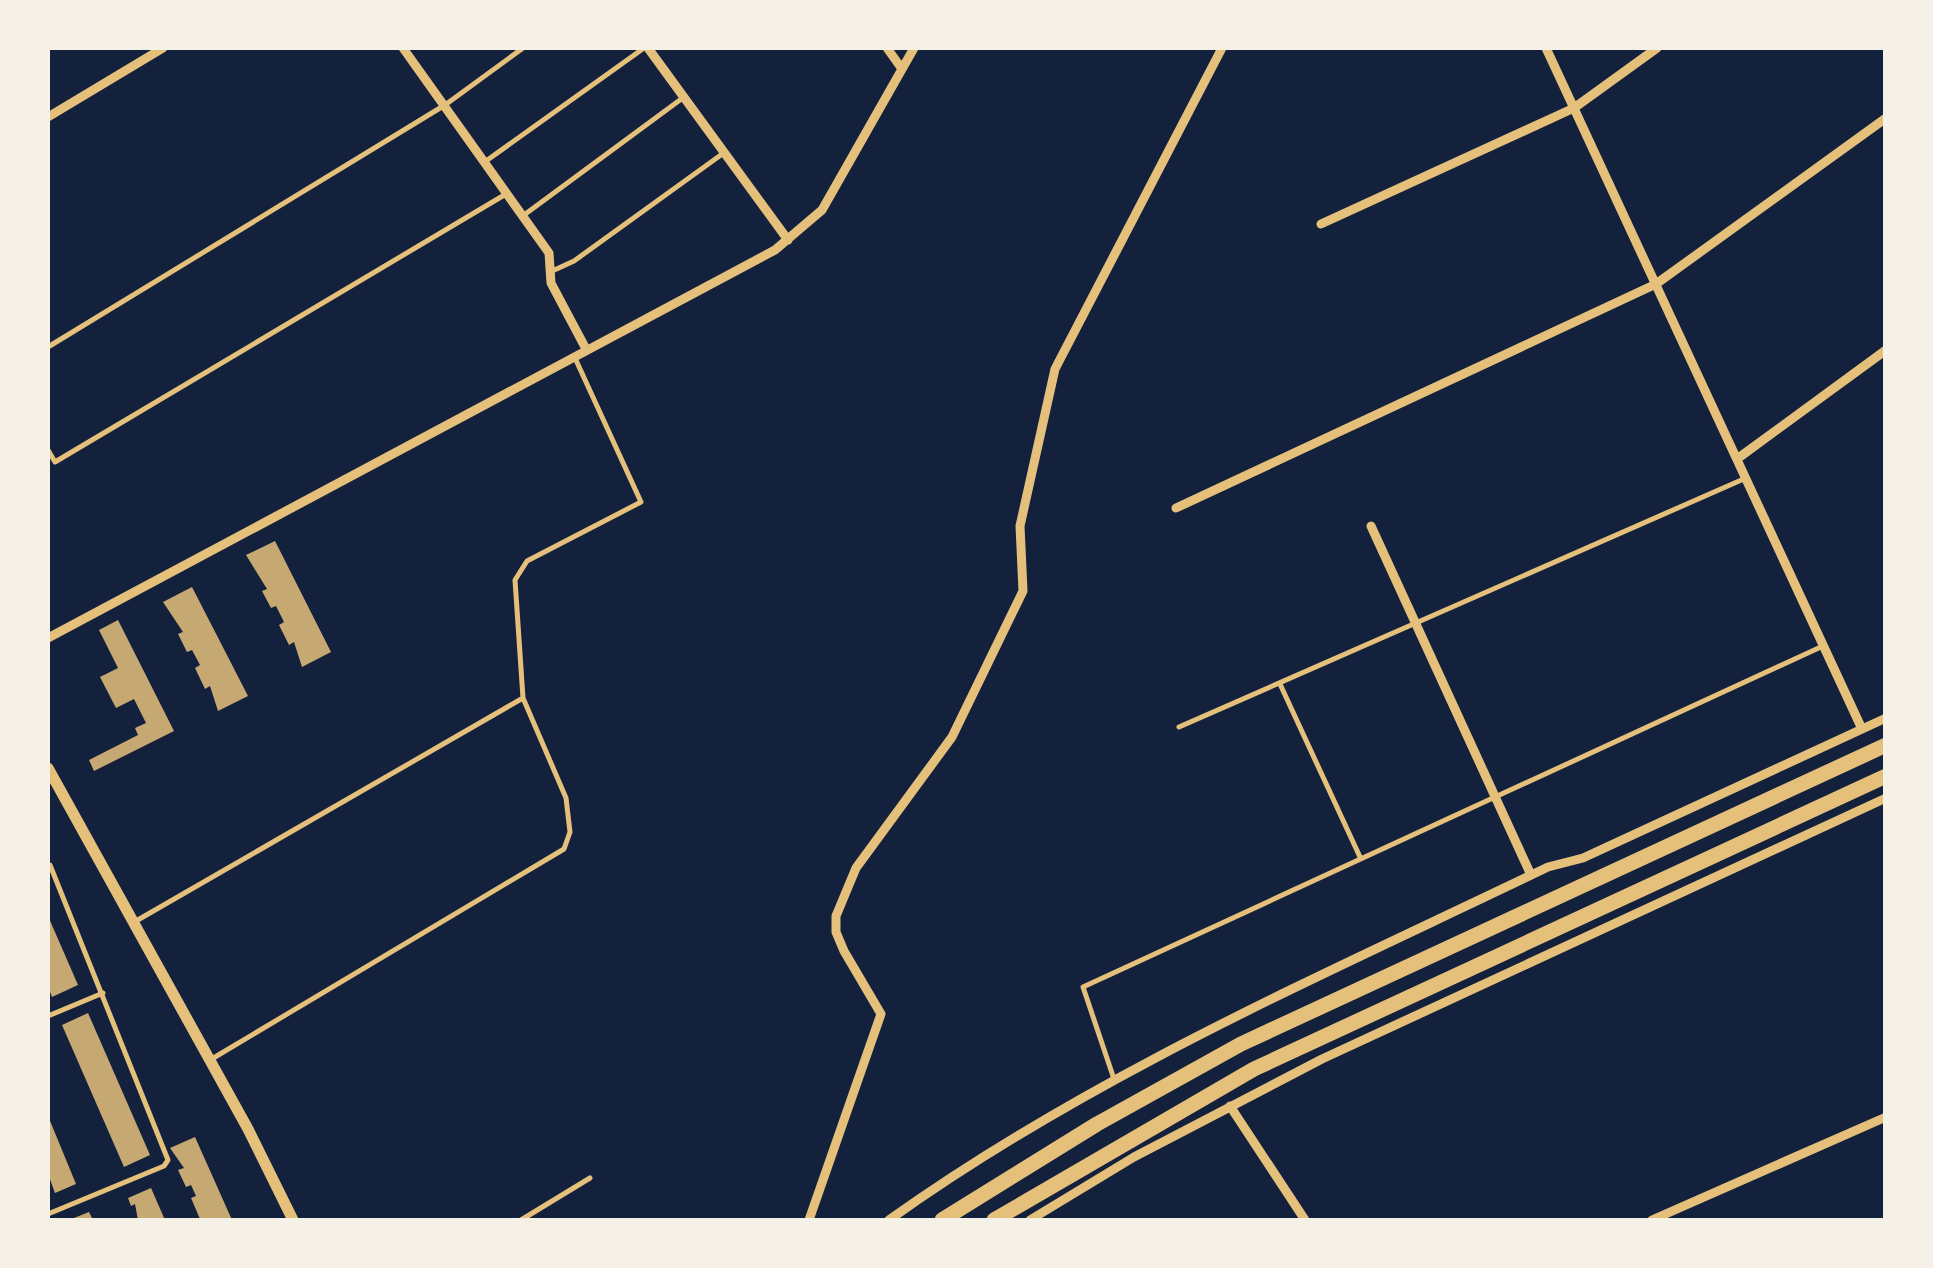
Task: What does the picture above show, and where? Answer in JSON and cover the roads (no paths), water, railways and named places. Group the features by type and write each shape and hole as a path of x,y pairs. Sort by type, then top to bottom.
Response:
{"main road":[{"path":"942,1220 1112,1116 1241,1044 1886,746"},
{"path":"994,1220 1254,1069 1886,776"}],"street":[{"path":"48,117 163,48"},
{"path":"403,48 549,253 548,272 586,349"},
{"path":"646,48 788,240"},
{"path":"887,48 902,69"},
{"path":"48,638 788,240 822,210 914,48"},
{"path":"809,1220 880,1014 844,952 836,932 836,916 856,868 952,737 1023,591 1020,526 1056,369 1222,48"},
{"path":"1546,48 1862,729"},
{"path":"1320,224 1574,108 1657,48"},
{"path":"1176,508 1656,284 1886,118"},
{"path":"1737,460 1886,350"},
{"path":"1371,526 1531,875"},
{"path":"889,1220 1114,1080 1288,989 1531,875 1583,858 1886,718"},
{"path":"49,773 210,1060 293,1220"},
{"path":"1030,1220 1230,1106 1582,937 1886,798"},
{"path":"1230,1106 1305,1220"},
{"path":"1652,1220 1886,1117"}],"lane":[{"path":"48,347 445,105 523,48"},
{"path":"486,162 646,48"},
{"path":"524,215 684,97"},
{"path":"548,272 574,261 725,152"},
{"path":"48,450 55,462 509,193"},
{"path":"210,1060 564,848 570,832 566,798 523,698 514,600 518,570 641,502 574,356"},
{"path":"1179,728 1746,478"},
{"path":"1114,1080 1083,987 1823,646"},
{"path":"1280,684 1360,857"},
{"path":"133,923 523,698"},
{"path":"48,1214 164,1166 168,1160 50,865"},
{"path":"48,1016 102,993"},
{"path":"521,1220 590,1178"}]}
